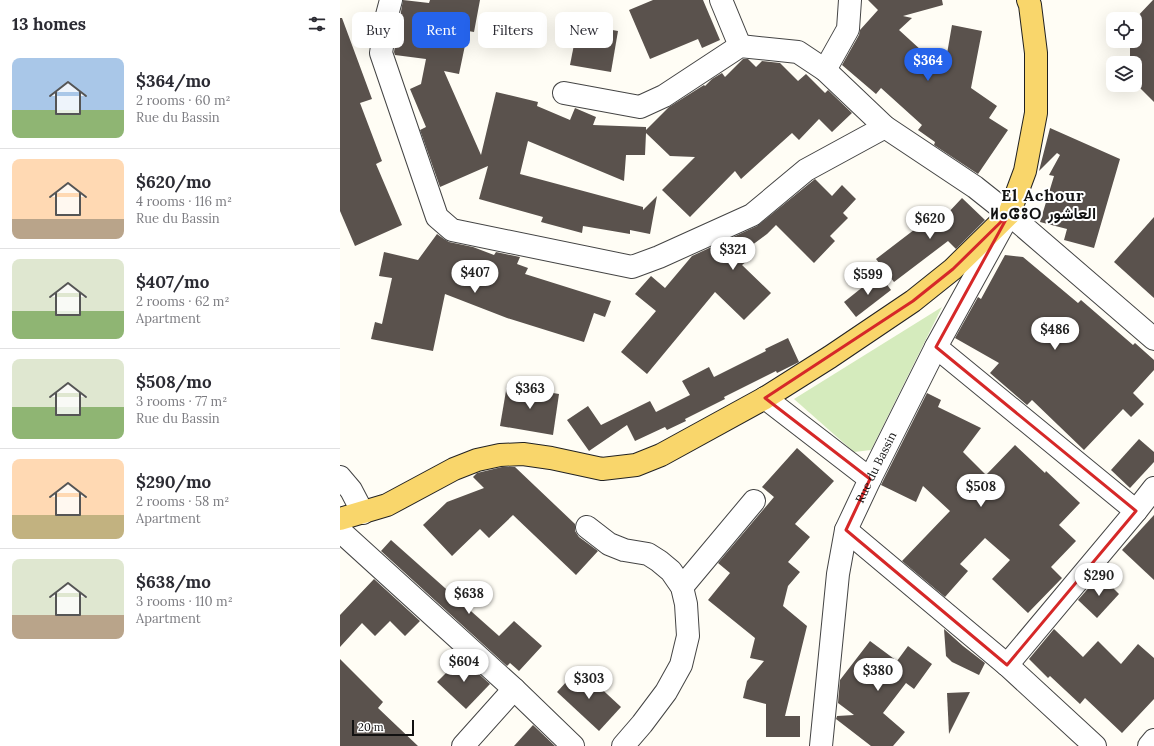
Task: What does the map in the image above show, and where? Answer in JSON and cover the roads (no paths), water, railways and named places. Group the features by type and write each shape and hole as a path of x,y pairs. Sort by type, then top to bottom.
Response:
{"main road":[{"path":"340,519 387,505 454,468 477,460 500,455 523,454 602,469 636,465 661,455 765,398 830,357 913,301 953,269 1009,214 1025,171 1036,113 1036,53 1030,5 1028,0"}],"street":[{"path":"391,0 387,15 382,53 437,218 452,230 632,267 659,257 752,215 806,170 885,127"},
{"path":"721,0 740,46"},
{"path":"825,70 848,30 850,0"},
{"path":"564,93 640,107 664,96 740,46 798,52 825,70 885,127 975,187 1009,214 1154,339"},
{"name":"Rue du Bassin","path":"822,746 838,574 846,530 936,347 1009,214"},
{"path":"936,347 1136,510"},
{"path":"765,398 870,479"},
{"path":"340,477 353,494 363,513"},
{"path":"1007,666 1154,488"},
{"path":"682,587 754,501"},
{"path":"587,527 609,544 624,550 648,554 659,561 671,571 682,587 686,604 688,636 681,665 666,692 623,746"},
{"path":"846,530 1007,666 1095,746"},
{"path":"340,531 514,689 573,746"},
{"path":"463,746 514,689"},
{"path":"1149,746 1154,740"}],"district":[{"name":"El Achour ⵍⴰⵛⵓⵔ العاشور","path":"1043,204"}]}
